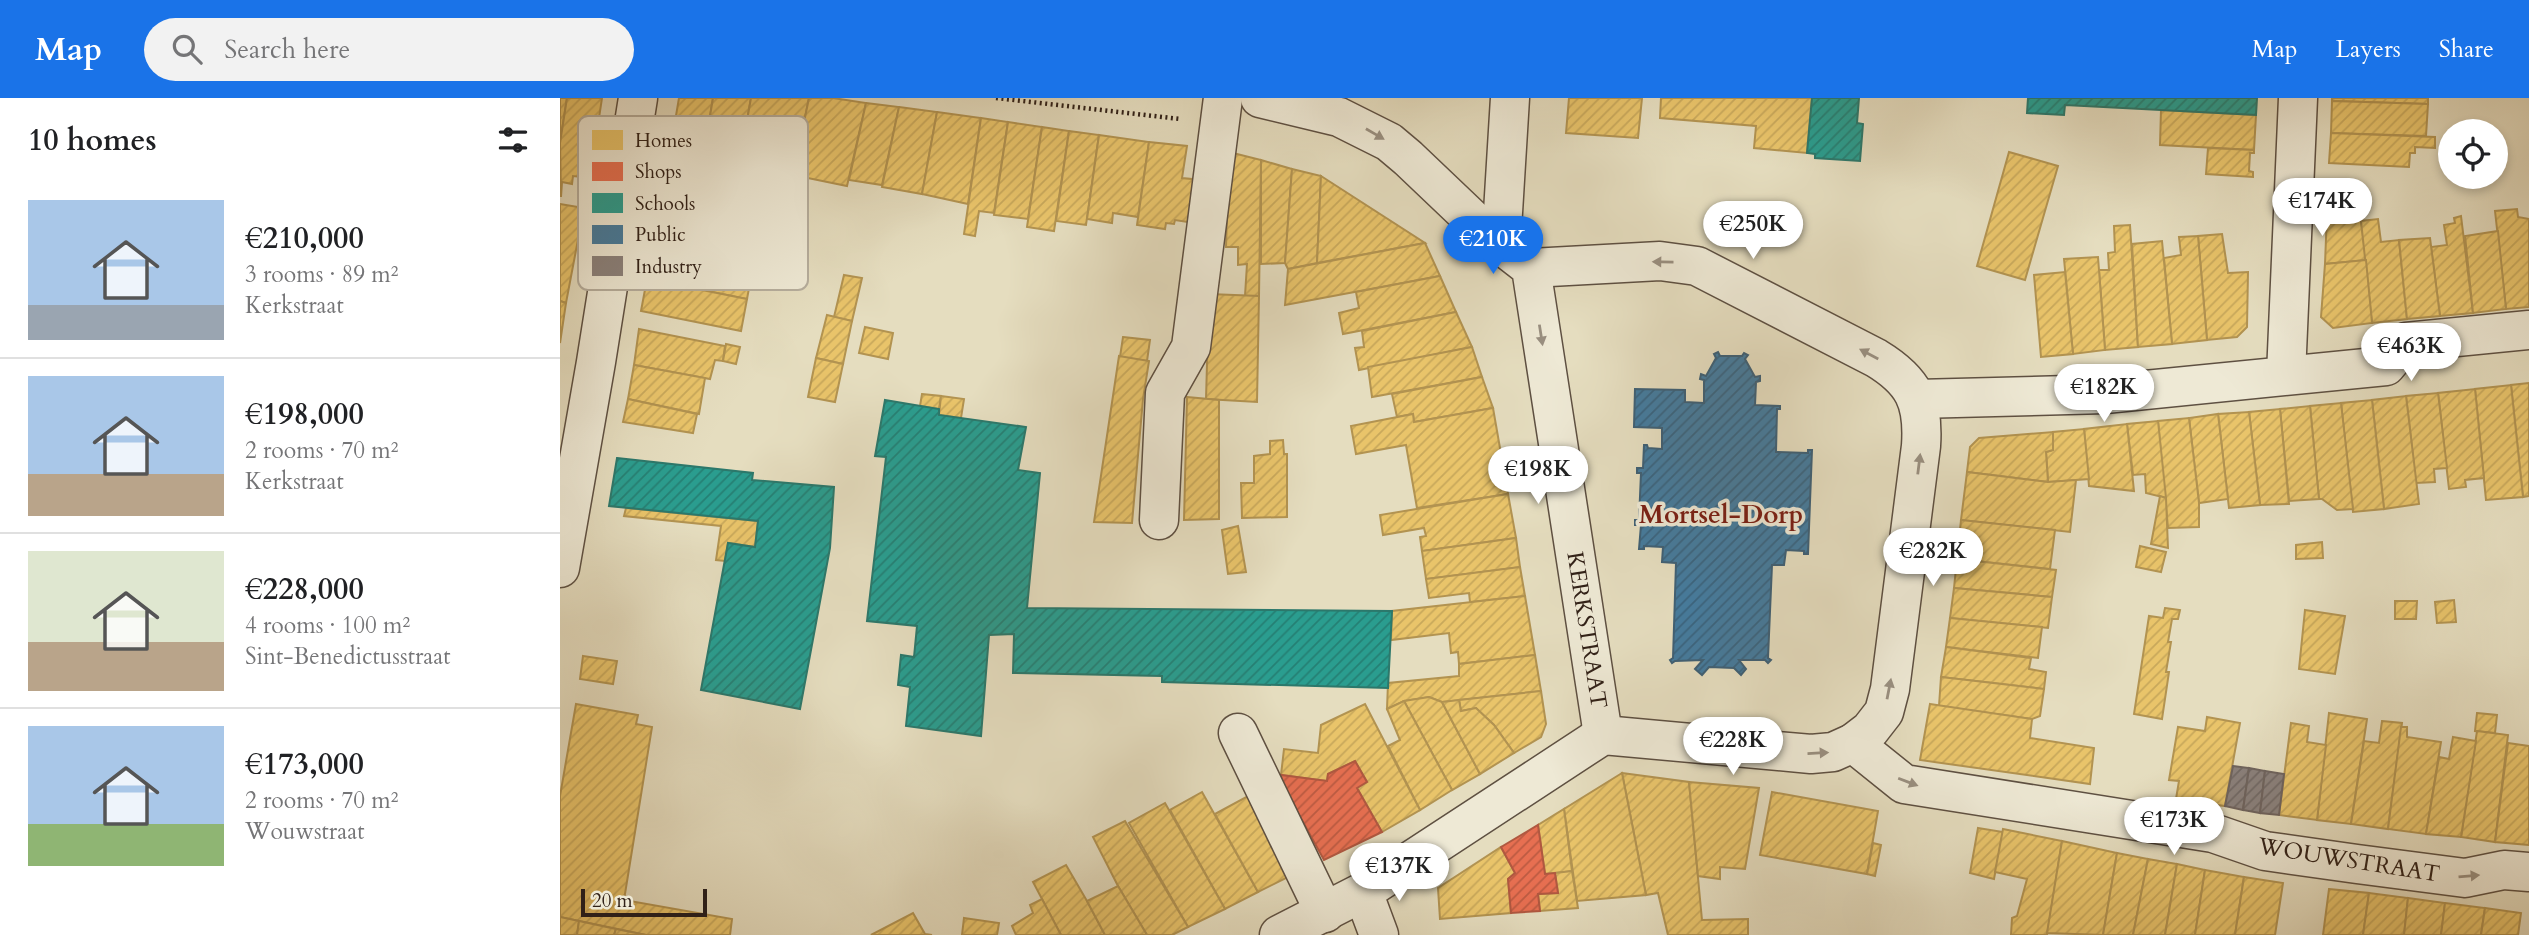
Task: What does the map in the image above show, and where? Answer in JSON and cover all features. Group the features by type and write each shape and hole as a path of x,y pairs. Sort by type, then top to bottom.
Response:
{"street":[{"path":"635,116 638,98"},
{"path":"1262,98 1339,117 1389,142 1516,257 1660,261 1697,266 1895,369 1908,382 1917,399 1923,422 1890,689 1884,712 1870,730 1853,743 1833,752 1811,754 1603,735 1363,892 1279,935"},
{"name":"KERKSTRAAT","path":"1510,98 1516,257 1603,735"},
{"path":"2286,375 2298,98"},
{"path":"1158,520 1165,393 1191,347 1222,111"},
{"path":"560,568 607,290"},
{"path":"1917,399 2105,394 2386,366 2406,342 2529,330"},
{"path":"1238,733 1325,913"},
{"name":"WOUWSTRAAT","path":"1853,743 1904,784 2213,833 2265,851 2465,878 2504,870 2529,872"},
{"path":"1363,892 1379,935"}],"path":[{"path":"996,98 1222,111"}],"building: Homes":[{"path":"560,98 567,98 560,143"},
{"path":"567,98 602,98 599,116 578,116 578,177 573,176 572,184 562,182 561,197 560,143"},
{"path":"679,98 713,98 710,116 676,116"},
{"path":"713,98 751,98 748,116 710,116"},
{"path":"751,98 809,98 805,116 748,116"},
{"path":"809,98 866,103 847,186 808,178 808,116 805,116"},
{"path":"1569,98 1642,98 1638,138 1566,133"},
{"path":"1661,98 1812,98 1807,153 1754,148 1756,126 1660,118"},
{"path":"2332,98 2428,98 2428,104 2332,101"},
{"path":"2332,101 2428,104 2426,136 2331,133"},
{"path":"866,103 899,107 882,185 849,180"},
{"path":"899,107 937,112 922,194 882,187"},
{"path":"2161,110 2256,115 2254,150 2160,145"},
{"path":"937,112 981,118 968,204 922,194"},
{"path":"981,118 1008,122 994,213 979,211 975,236 964,234"},
{"path":"1008,122 1042,127 1028,219 994,215"},
{"path":"1042,127 1069,131 1054,231 1027,227"},
{"path":"1069,131 1099,135 1086,225 1056,221"},
{"path":"2331,133 2435,137 2435,148 2415,147 2415,153 2410,153 2409,167 2329,163"},
{"path":"1099,135 1149,142 1138,217 1113,213 1112,223 1087,219"},
{"path":"1149,142 1187,146 1182,178 1202,180 1195,223 1175,220 1174,224 1166,223 1165,229 1137,225"},
{"path":"2208,148 2254,150 2254,153 2250,153 2249,171 2253,172 2253,177 2206,174"},
{"path":"1229,152 1261,160 1259,296 1245,296 1247,264 1238,265 1238,247 1226,247"},
{"path":"2009,152 2058,166 2025,280 1977,266"},
{"path":"1261,160 1292,169 1285,263 1261,264"},
{"path":"1292,169 1321,176 1317,263 1288,269 1285,263"},
{"path":"1321,176 1425,243 1317,263"},
{"path":"560,204 578,207 578,240 566,303 560,301"},
{"path":"2517,209 2518,217 2529,219 2529,307 2506,309 2495,211"},
{"path":"2327,213 2360,213 2366,260 2325,264"},
{"path":"2461,216 2473,313 2440,316 2431,247 2447,245 2444,225 2455,223 2454,218"},
{"path":"2378,219 2381,242 2399,240 2407,319 2372,323 2361,221"},
{"path":"2130,225 2138,347 2105,350 2099,270 2109,270 2108,253 2115,252 2114,226"},
{"path":"2498,231 2506,309 2473,313 2465,236"},
{"path":"2222,234 2228,273 2248,272 2247,327 2237,337 2207,340 2198,236"},
{"path":"2198,236 2207,340 2172,344 2164,258 2181,255 2179,237"},
{"path":"2430,238 2440,316 2407,319 2399,240"},
{"path":"2162,241 2172,344 2138,347 2132,244"},
{"path":"1425,243 1440,276 1285,305 1288,269"},
{"path":"2098,257 2105,350 2073,354 2064,259"},
{"path":"2366,260 2372,323 2333,328 2321,317 2325,264"},
{"path":"2065,272 2073,354 2041,357 2034,275"},
{"path":"844,275 862,278 852,321 834,317"},
{"path":"1440,276 1456,312 1343,334 1339,313 1359,308 1356,292"},
{"path":"645,290 702,290 747,299 741,331 641,311"},
{"path":"702,290 749,290 747,299"},
{"path":"1209,294 1259,296 1257,402 1206,399"},
{"path":"560,301 566,303 560,343"},
{"path":"1456,312 1472,347 1359,370 1355,348 1364,347 1362,331"},
{"path":"827,315 852,321 843,364 816,358"},
{"path":"865,327 893,333 888,359 859,353"},
{"path":"639,329 725,346 723,361 715,360 710,379 634,365"},
{"path":"1123,337 1150,340 1147,361 1120,357"},
{"path":"726,344 740,347 736,364 723,361"},
{"path":"1472,347 1482,377 1372,397 1368,367"},
{"path":"1119,356 1149,361 1132,523 1094,522"},
{"path":"816,358 843,364 835,402 808,397"},
{"path":"634,365 705,378 699,414 628,399"},
{"path":"1482,377 1493,408 1414,422 1413,414 1397,417 1392,394"},
{"path":"2529,383 2529,496 2523,497 2511,385"},
{"path":"2511,385 2523,497 2486,500 2475,389"},
{"path":"2475,389 2484,478 2465,480 2466,487 2449,489 2438,393"},
{"path":"2438,393 2447,468 2434,469 2435,482 2416,483 2406,396"},
{"path":"922,394 941,396 939,409 920,406"},
{"path":"941,396 964,399 961,418 939,415"},
{"path":"2406,396 2419,504 2384,509 2372,400"},
{"path":"1187,397 1219,400 1219,519 1184,520"},
{"path":"628,399 697,414 693,433 623,422"},
{"path":"2372,400 2384,509 2353,512 2341,403"},
{"path":"2341,403 2353,509 2337,510 2319,499 2310,406"},
{"path":"2310,406 2319,499 2289,501 2280,409"},
{"path":"1493,408 1508,494 1417,508 1406,445 1356,454 1351,426 1413,414 1414,422"},
{"path":"2280,409 2289,504 2260,505 2249,412"},
{"path":"2249,412 2260,505 2229,508 2218,414"},
{"path":"2218,414 2228,499 2199,503 2189,418"},
{"path":"2189,418 2199,503 2199,527 2168,528 2158,421"},
{"path":"2158,421 2166,498 2146,493 2145,474 2133,475 2127,424"},
{"path":"2127,424 2134,491 2089,486 2084,429"},
{"path":"2084,429 2089,479 2048,482 2046,452 2053,450 2053,432"},
{"path":"2053,432 2053,450 2046,452 2048,482 1967,472 1970,447 1979,438"},
{"path":"1283,440 1284,454 1287,454 1287,517 1242,518 1241,483 1254,483 1254,456 1270,454 1270,441"},
{"path":"1967,472 2048,482 2076,480 2070,532 1961,520"},
{"path":"1508,494 1516,538 1422,551 1420,537 1426,536 1424,528 1383,535 1380,515"},
{"path":"2160,496 2166,498 2168,548 2151,544"},
{"path":"626,508 758,521 755,547 728,543 725,561 716,560 721,526 624,516"},
{"path":"1961,520 2055,530 2050,569 1957,559"},
{"path":"1238,526 1246,572 1228,574 1222,530"},
{"path":"1516,538 1520,567 1426,579 1422,551"},
{"path":"2322,542 2323,558 2296,559 2296,545"},
{"path":"2140,546 2166,552 2161,572 2136,567"},
{"path":"1957,559 2056,570 2052,597 1954,588"},
{"path":"1520,567 1525,596 1470,602 1469,593 1429,598 1426,579"},
{"path":"1954,588 2052,597 2048,628 1950,618"},
{"path":"1525,596 1535,655 1459,664 1458,652 1451,653 1449,633 1391,640 1392,611"},
{"path":"2454,600 2456,622 2437,623 2435,602"},
{"path":"2395,601 2417,601 2416,619 2395,619"},
{"path":"2165,608 2180,610 2178,619 2172,619 2168,642 2171,642 2166,672 2169,672 2162,719 2134,714 2149,616 2163,618"},
{"path":"2305,610 2345,616 2335,674 2299,669"},
{"path":"1950,618 2042,627 2038,658 1946,647"},
{"path":"1946,647 2031,658 2029,669 2046,672 2044,689 1941,677"},
{"path":"1535,655 1541,691 1442,702 1429,697 1404,701 1387,709 1388,683 1459,676 1459,664"},
{"path":"583,656 617,661 613,684 580,679"},
{"path":"1941,677 2044,689 2040,716 2032,719 1939,706"},
{"path":"1541,691 1546,724 1541,737 1514,753 1494,725 1476,708 1461,711 1459,700"},
{"path":"1429,697 1442,702 1480,774 1452,790 1404,701"},
{"path":"1459,700 1461,711 1476,708 1494,725 1514,753 1480,774 1442,702"},
{"path":"1404,701 1452,790 1420,810 1388,746 1400,740 1387,709"},
{"path":"576,704 638,715 636,724 652,727 624,900 732,919 730,935 646,935 560,917 560,796"},
{"path":"1365,704 1420,810 1382,832 1357,788 1367,782 1355,761 1328,774 1327,781 1281,775 1284,749 1318,753 1321,725"},
{"path":"1930,704 2032,719 2030,738 2094,748 2090,784 1920,760"},
{"path":"2329,713 2367,719 2351,824 2317,820"},
{"path":"2477,713 2497,715 2495,733 2475,731"},
{"path":"2207,717 2240,723 2225,806 2176,799 2179,781 2169,780 2178,727 2205,731"},
{"path":"2382,721 2402,723 2388,829 2351,824 2364,741 2379,743"},
{"path":"2291,723 2309,726 2307,742 2326,745 2317,820 2279,815"},
{"path":"2401,727 2407,727 2407,737 2441,742 2426,834 2388,829"},
{"path":"2477,731 2508,735 2495,842 2461,837"},
{"path":"2453,737 2476,741 2461,837 2426,834 2439,757 2449,759"},
{"path":"2508,743 2529,746 2529,845 2495,842"},
{"path":"1622,773 1689,782 1702,920 1748,919 1748,935 1668,935 1658,893 1646,895"},
{"path":"1622,773 1646,895 1577,901 1564,809"},
{"path":"1689,782 1759,788 1745,869 1720,867 1720,879 1698,876"},
{"path":"1202,792 1258,892 1225,909 1170,810"},
{"path":"1772,792 1878,811 1867,874 1760,855"},
{"path":"1248,796 1292,875 1258,892 1215,814"},
{"path":"1165,803 1225,909 1188,927 1129,823"},
{"path":"1564,809 1572,871 1545,874 1538,825"},
{"path":"1125,821 1188,927 1172,935 1147,935 1093,837"},
{"path":"1978,828 2003,832 1994,879 1970,873"},
{"path":"2003,829 2062,841 2047,935 2011,935 2012,918 2017,916 2027,879 1995,872"},
{"path":"2062,841 2117,853 2103,935 2047,933"},
{"path":"1873,843 1881,845 1875,876 1867,874"},
{"path":"1501,847 1515,873 1508,879 1511,913 1440,919 1438,888"},
{"path":"2117,853 2148,859 2133,935 2103,935"},
{"path":"2148,859 2177,864 2165,935 2133,935"},
{"path":"2177,864 2205,870 2195,935 2165,935"},
{"path":"1066,865 1105,935 1061,935 1033,882"},
{"path":"2205,870 2244,877 2235,935 2195,935"},
{"path":"1572,871 1578,908 1540,911 1538,894 1558,893 1555,873"},
{"path":"2244,877 2283,883 2275,935 2235,935"},
{"path":"1118,886 1147,935 1105,935 1087,901"},
{"path":"2329,889 2369,893 2363,935 2323,935"},
{"path":"2369,893 2408,898 2404,935 2363,935"},
{"path":"2408,898 2445,903 2441,935 2404,935"},
{"path":"1042,899 1061,935 1016,935 1012,926 1033,913 1030,905"},
{"path":"2445,903 2485,908 2481,935 2441,935"},
{"path":"2485,908 2521,913 2518,935 2481,935"},
{"path":"913,913 925,934 932,935 871,935"},
{"path":"560,917 579,921 577,935 560,935"},
{"path":"964,918 999,923 997,935 962,935"},
{"path":"579,921 616,929 614,935 577,935"},
{"path":"616,929 646,935 614,935"}],"building: Shops":[{"path":"1355,761 1367,782 1357,788 1382,832 1324,860 1282,784 1281,775 1327,781 1328,774"},
{"path":"1538,825 1545,874 1555,873 1558,893 1538,894 1540,911 1511,913 1508,879 1515,873 1501,847"}],"building: Schools":[{"path":"1812,98 1859,98 1857,123 1863,124 1860,161 1815,158 1815,154 1807,153"},
{"path":"2028,98 2257,98 2256,115 2065,105 2064,115 2027,113"},
{"path":"885,400 939,409 939,415 1026,427 1018,470 1040,473 1027,608 1392,611 1388,688 1162,682 1162,676 1013,673 1014,634 989,635 981,736 906,726 910,687 898,685 901,655 914,657 917,626 867,621 886,457 875,456"},
{"path":"617,458 753,473 752,480 834,487 830,548 800,709 701,690 728,543 755,547 758,521 609,506"}],"building: Public":[{"path":"1718,352 1720,356 1742,356 1744,353 1748,355 1745,359 1755,377 1760,376 1760,381 1756,382 1755,405 1780,406 1780,409 1777,409 1776,452 1808,453 1808,450 1812,450 1808,554 1804,554 1804,551 1786,550 1784,565 1772,565 1768,658 1771,660 1768,663 1765,660 1739,660 1746,669 1741,675 1734,668 1709,667 1702,675 1695,669 1703,660 1672,663 1670,660 1673,658 1676,563 1662,562 1663,547 1644,546 1644,549 1639,549 1641,525 1635,525 1635,520 1639,520 1641,473 1637,473 1637,468 1643,468 1644,445 1662,449 1662,428 1634,427 1635,389 1685,390 1685,402 1704,403 1704,380 1700,379 1701,374 1706,376 1716,358 1714,354"}],"building: Industry":[{"path":"2233,766 2249,768 2243,810 2225,806"},
{"path":"2249,768 2265,771 2260,813 2243,810"},
{"path":"2265,771 2284,774 2279,815 2260,813"}],"district":[{"name":"Mortsel-Dorp","path":"1721,514"}]}
